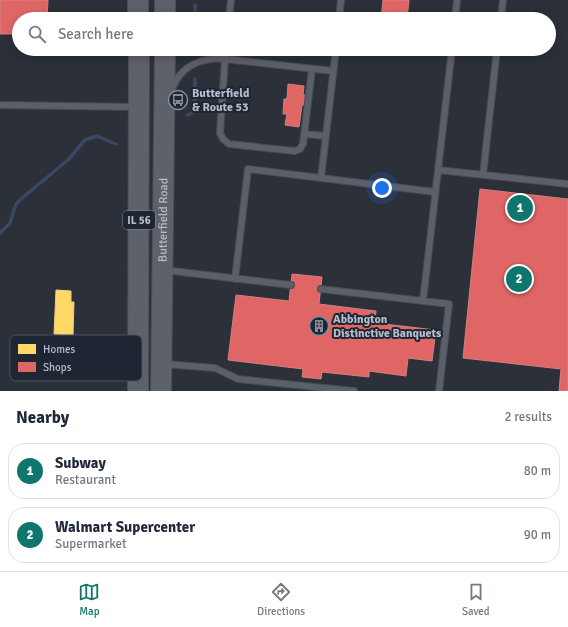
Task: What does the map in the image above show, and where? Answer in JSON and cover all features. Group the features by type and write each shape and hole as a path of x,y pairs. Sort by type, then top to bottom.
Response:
{"main road":[{"path":"138,0 138,12"},
{"path":"165,0 165,12"},
{"name":"Butterfield Road","path":"138,335 139,56"},
{"name":"Butterfield Road","path":"161,391 165,56"},
{"name":"Butterfield Road","path":"138,381 138,391"}],"lane":[{"path":"230,12 231,0"},
{"path":"340,12 341,0"},
{"path":"456,12 457,0"},
{"path":"502,12 503,0"},
{"path":"225,56 220,133 229,144 295,151 300,149 303,144 312,69"},
{"path":"321,178 335,56"},
{"path":"423,301 451,56"},
{"path":"483,174 496,56"},
{"path":"165,98 181,73 189,66 217,58 333,71"},
{"path":"0,104 140,107"},
{"path":"304,134 326,136"},
{"path":"235,279 248,169 435,192"},
{"path":"438,170 568,184"},
{"path":"163,270 291,285"},
{"path":"321,289 449,304 439,391"},
{"path":"161,363 215,368 238,379 354,391"}],"building: Homes":[{"path":"56,290 71,291 71,302 74,302 73,335 54,334"}],"building: Shops":[{"path":"0,0 48,0 47,12 12,12 12,34 0,34"},
{"path":"383,0 409,0 408,12 382,12"},
{"path":"288,84 304,86 303,95 307,95 306,105 302,105 299,127 285,125 287,114 283,114 284,99 287,99"},
{"path":"480,189 568,199 568,391 559,391 561,369 463,358"},
{"name":"Abbington Distinctive Banquets","path":"292,274 322,277 319,304 376,311 375,323 436,330 432,361 408,358 406,376 369,371 369,377 322,372 321,379 302,377 303,369 228,360 236,295 289,301"}],"waterway":[{"path":"195,5 195,12"},
{"path":"188,115 192,113 195,105 195,79"},
{"path":"0,233 10,223 16,204 68,160 85,140 97,136 116,144"}],"place":[{"name":"Butterfield & Route 53","path":"178,100"},
{"name":"Subway","path":"520,208"},
{"name":"Walmart Supercenter","path":"519,279"},
{"name":"Abbington Distinctive Banquets","path":"319,326"}]}
